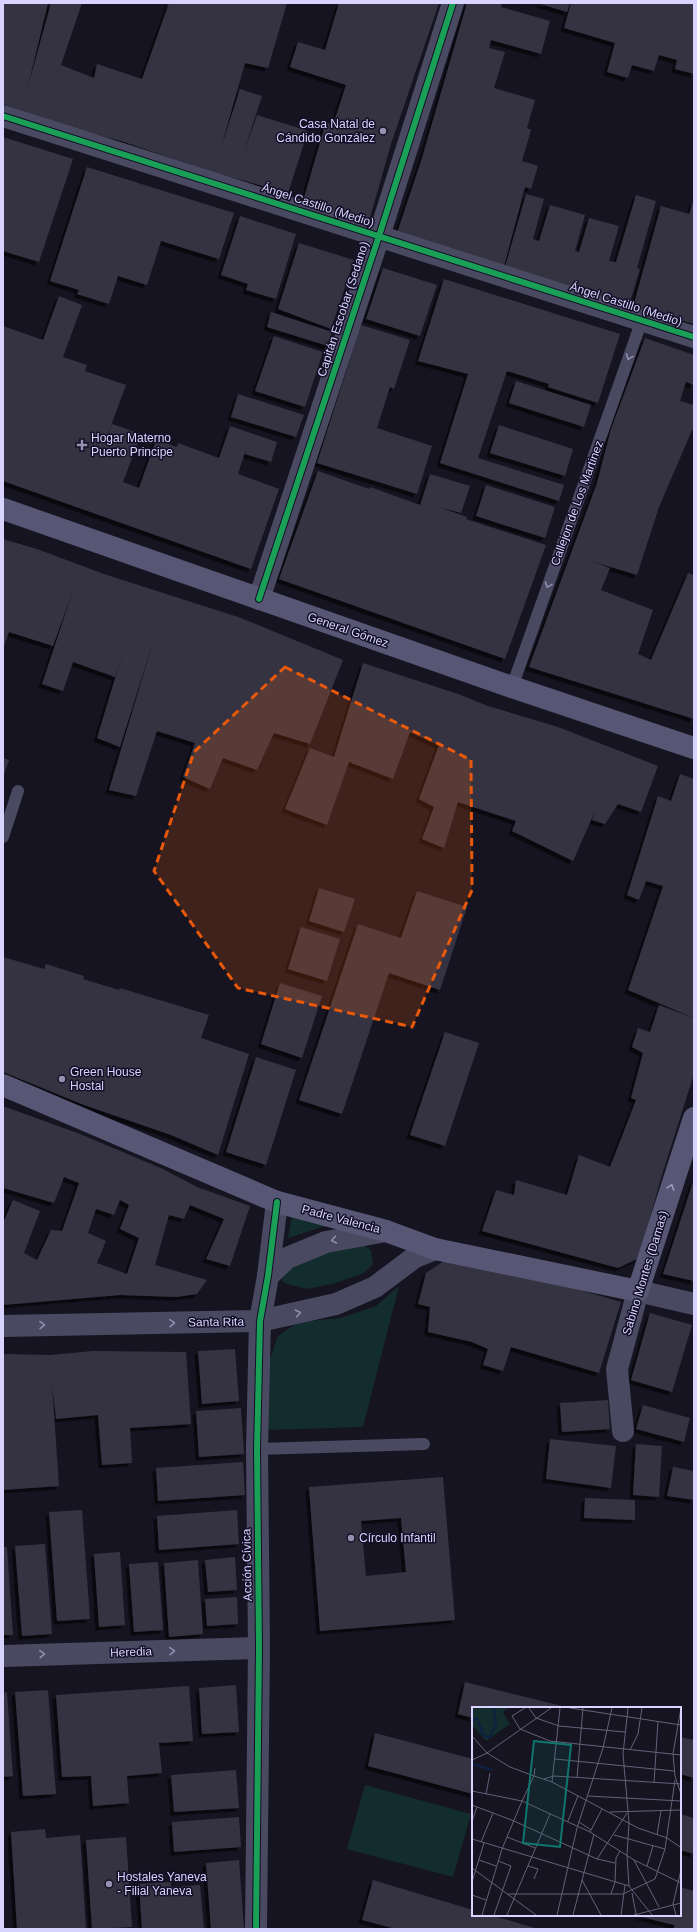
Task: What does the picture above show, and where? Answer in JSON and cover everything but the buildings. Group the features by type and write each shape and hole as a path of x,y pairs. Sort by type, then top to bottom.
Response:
{"main road":[{"name":"General Gómez","path":"3,509 694,748"},
{"name":"Padre Valencia","path":"3,1085 277,1202 386,1232 435,1249 638,1291"},
{"name":"Sabino Montes (Damas)","path":"638,1291 694,1118"}],"street":[{"name":"Capitán Escobar (Sedano)","path":"259,598 379,236 453,3"},
{"name":"Ángel Castillo (Medio)","path":"3,116 694,337"},
{"name":"Acción Cívica","path":"256,1929 260,1648 257,1449 260,1321 268,1276 277,1202"},
{"path":"268,1276 287,1258 326,1242 386,1232"},
{"name":"Santa Rita","path":"3,1326 260,1321 336,1304 375,1287 415,1257 435,1249"},
{"name":"Padre Valencia","path":"638,1291 694,1304"},
{"name":"Sabino Montes (Damas)","path":"623,1431 618,1369 638,1291"},
{"name":"Heredia","path":"3,1656 260,1648"}],"lane":[{"name":"Callejon de Los Martinez","path":"512,686 642,320"},
{"path":"3,837 18,791"},
{"path":"257,1449 424,1444"}],"highlighted area":[{"path":"285,667 471,760 472,890 412,1027 238,988 154,871 194,752"}],"green space":[{"path":"293,1209 331,1224 288,1238"},
{"path":"360,1243 371,1250 373,1264 364,1273 336,1283 307,1289 284,1283 279,1275 280,1267"},
{"path":"399,1286 363,1427 268,1430 269,1362 278,1336 298,1322 340,1318 376,1306"},
{"path":"365,1785 471,1814 453,1877 347,1849"}],"cycle path":[{"path":"259,599 379,236 453,3"},
{"path":"3,116 694,337"},
{"path":"256,1929 259,1648 257,1449 260,1321 268,1276 277,1202"}],"place":[{"name":"Casa Natal de Cándido González","path":"383,131"},
{"name":"Hogar Materno Puerto Principe","path":"82,445"},
{"name":"Green House Hostal","path":"62,1079"},
{"name":"Círculo Infantil","path":"351,1538"},
{"name":"Hostales Yaneva - Filial Yaneva","path":"109,1884"}]}
